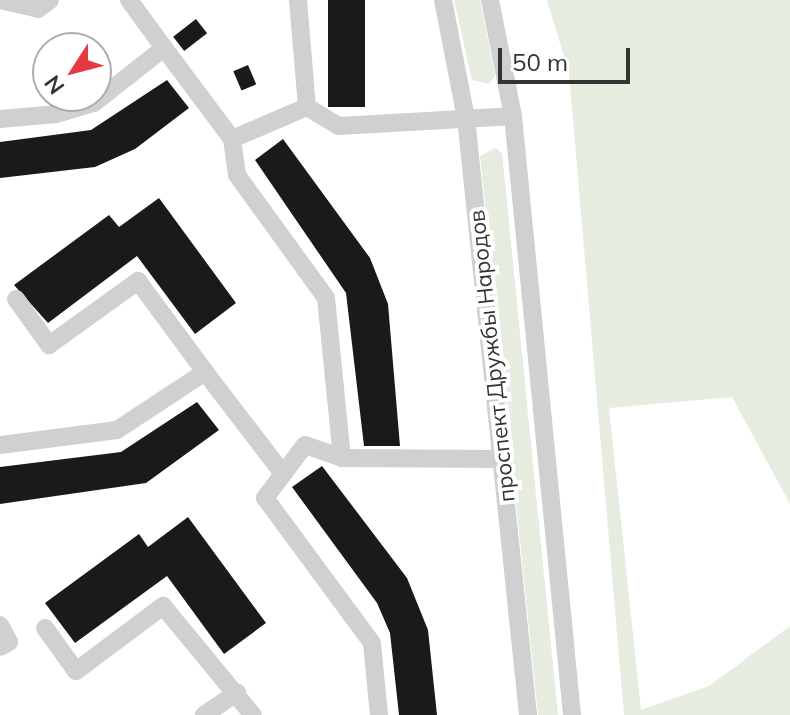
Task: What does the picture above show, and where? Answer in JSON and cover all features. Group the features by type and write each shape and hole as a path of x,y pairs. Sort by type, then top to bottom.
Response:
{"street":[{"path":"0,0 38,9 50,0"},
{"path":"129,0 232,139 237,175 326,298 342,458"},
{"path":"298,0 307,107"},
{"name":"проспект Дружбы Народов","path":"443,0 466,118 528,715"},
{"name":"проспект Дружбы Народов","path":"490,0 513,116 572,715"},
{"path":"0,119 57,114 94,103 164,48"},
{"path":"232,139 307,107"},
{"path":"307,107 339,126 402,127 466,118 513,116"},
{"path":"16,299 49,345 138,281 281,471"},
{"path":"0,445 117,430 205,372"},
{"path":"379,715 372,643 265,498 281,471 305,445 342,458 503,459"},
{"path":"45,628 76,671 163,606 221,684 237,693 253,715"},
{"path":"0,625 9,642 0,647"},
{"path":"204,715 237,693"}],"shaded area":[{"path":"454,0 480,0 495,75 489,84 472,80"},
{"path":"547,0 790,0 790,504 732,397 609,408 641,710 709,686 790,626 790,715 624,715 569,73"},
{"path":"495,148 502,153 558,715 538,715 480,156"}],"building":[{"path":"328,0 365,0 365,107 328,107"},
{"path":"196,19 207,33 184,51 173,37"},
{"path":"248,65 256,84 241,91 233,71"},
{"path":"167,80 189,108 135,149 95,167 0,178 0,142 91,130"},
{"path":"283,139 370,258 388,304 400,446 364,446 346,293 255,160"},
{"path":"159,198 236,303 195,334 137,256 48,323 14,285 109,215 119,227"},
{"path":"197,402 219,430 146,483 0,504 0,467 121,452"},
{"path":"322,466 407,578 428,630 437,715 399,715 390,633 377,603 292,487"},
{"path":"188,517 266,623 224,654 167,576 75,643 45,603 139,534 148,547"}]}
